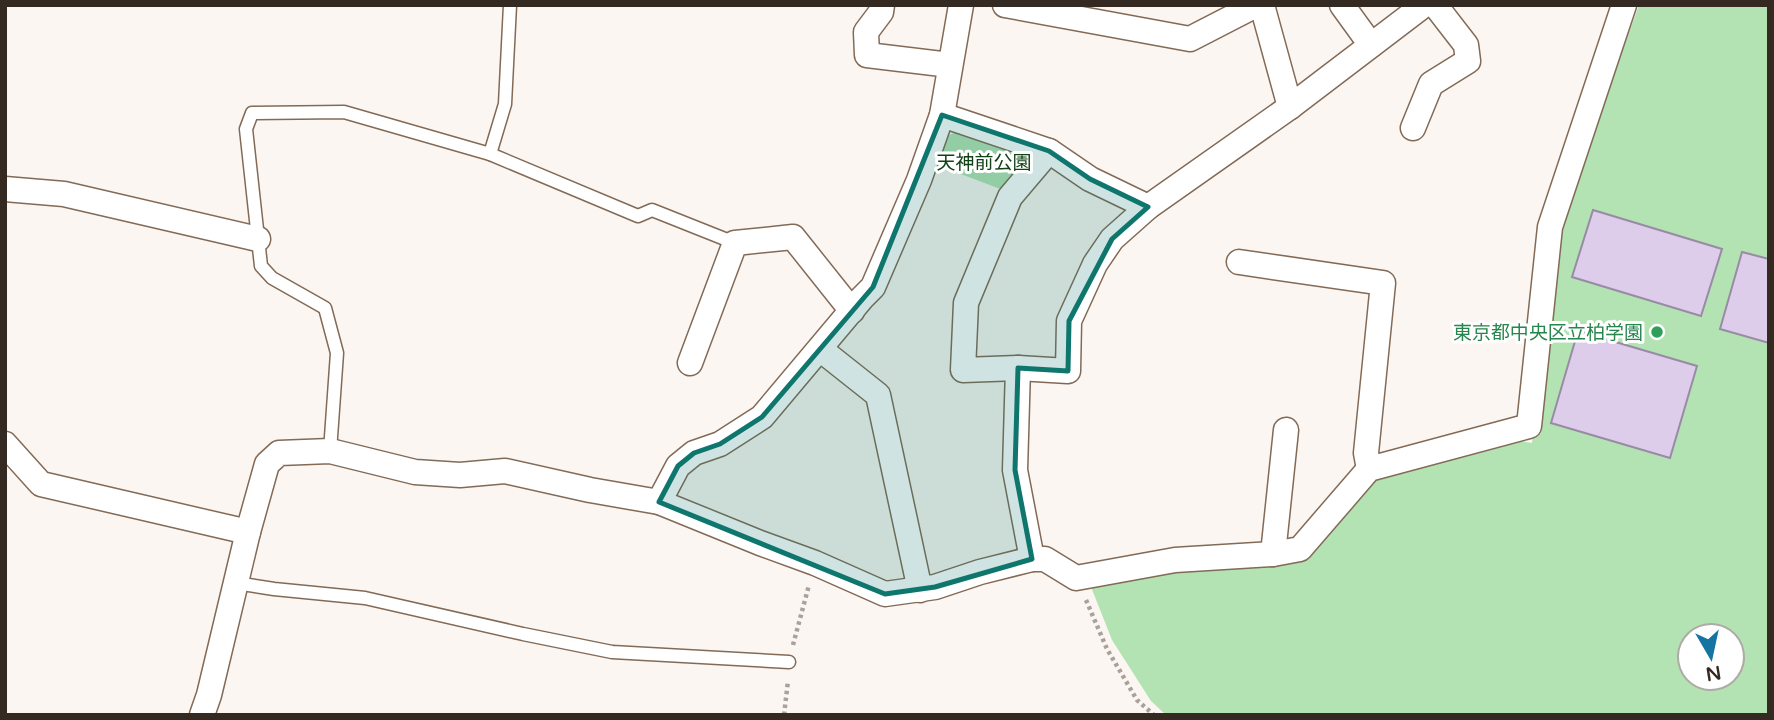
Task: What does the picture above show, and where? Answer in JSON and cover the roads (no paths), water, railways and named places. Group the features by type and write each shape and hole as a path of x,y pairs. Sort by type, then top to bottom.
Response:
{"street":[{"path":"882,5 881,12 866,32 867,55 950,65"},
{"path":"659,502 678,466 694,453 720,444 762,417 873,287 919,180 942,115 961,5"},
{"path":"1005,5 1190,39 1227,12 1256,5"},
{"path":"1262,5 1290,107"},
{"path":"1342,5 1371,45"},
{"path":"1049,151 1010,197 966,303 963,370 1018,368 1068,371 1069,321 1095,264 1112,239 1148,207 1290,107 1424,5"},
{"path":"1413,128 1431,84 1468,61 1466,45 1435,5"},
{"path":"202,715 267,464 279,453 330,450 415,472 460,475 505,471 659,502 815,563 885,594 935,587 1032,559 1045,559 1076,578 1175,560 1273,554 1300,549 1369,469 1529,426 1550,227 1624,5"},
{"path":"942,115 1049,151 1090,179 1148,207"},
{"path":"5,189 64,194 258,239"},
{"path":"690,363 735,243 793,237 852,311"},
{"path":"1239,262 1383,283 1366,453 1369,469"},
{"path":"820,349 878,395 920,590"},
{"path":"1018,368 1015,470 1032,559"},
{"path":"1273,554 1286,430"},
{"path":"5,444 41,484 248,532"}],"lane":[{"path":"490,154 505,104 510,5"},
{"path":"330,450 337,353 325,308 272,278 261,266 246,129 252,113 344,112 490,154 638,216 653,210 735,243"},
{"path":"236,583 365,598 612,652 789,662"}],"place":[{"name":"東京都中央区立柏学園","path":"1657,332"}],"park label":[{"name":"天神前公園","path":"984,162"}]}
